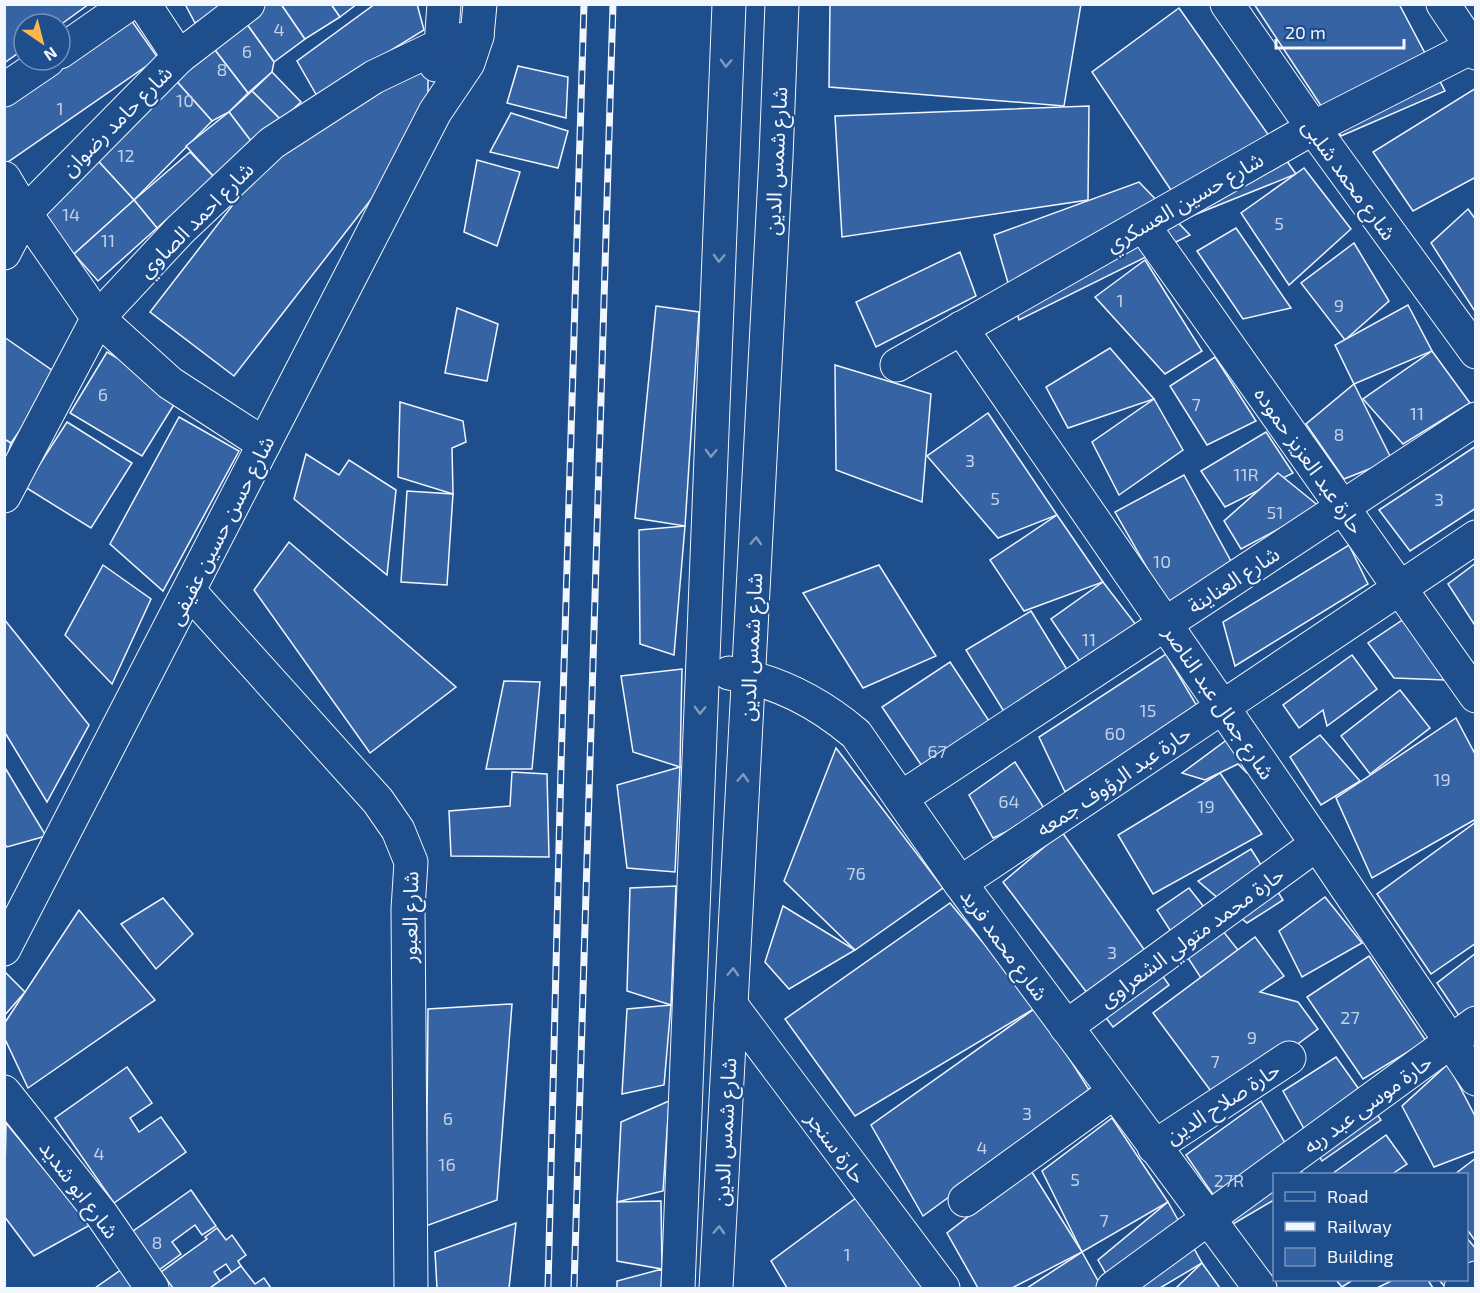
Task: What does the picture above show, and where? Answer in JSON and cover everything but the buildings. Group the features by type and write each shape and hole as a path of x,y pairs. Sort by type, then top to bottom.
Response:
{"street":[{"path":"72,44 129,4"},
{"path":"144,4 179,57"},
{"name":"شارع حامد رضوان","path":"4,253 25,213 179,57 248,4"},
{"name":"شارع حسن حسين عفيفى","path":"435,112 435,67 441,45 444,4"},
{"name":"شارع شمس الدين","path":"678,1288 729,4"},
{"name":"شارع شمس الدين","path":"717,1287 782,4"},
{"name":"شارع محمد شلبى","path":"1227,4 1313,128 1476,352"},
{"path":"1443,4 1474,49"},
{"name":"شارع حسن حسين عفيفى","path":"4,949 13,904 189,591 435,112 468,63 478,20"},
{"name":"شارع احمد الصاوي","path":"4,496 98,318 180,230 272,143 374,77 441,45 478,20"},
{"name":"شارع حسين العسكري","path":"897,365 1313,128 1474,49"},
{"path":"4,90 30,72"},
{"path":"4,178 25,213 98,318 170,382 264,444"},
{"name":"حارة عبد العزيز حموده","path":"1143,225 1476,696"},
{"name":"شارع جمال عبد الناصر","path":"961,328 1317,844 1463,1032 1476,1079"},
{"name":"شارع العناينة","path":"901,798 1476,419"},
{"name":"حارة عبد الرؤوف جمعه","path":"960,883 1476,537"},
{"name":"شارع العبور","path":"189,591 378,801 398,830 411,862 408,921 411,1288"},
{"name":"شارع محمد فريد","path":"702,669 749,676 790,690 836,717 856,734 960,883 1260,1288"},
{"name":"حارة محمد متولي الشعراوى","path":"1066,1027 1317,844"},
{"name":"حارة سنجر","path":"731,1005 943,1288"},
{"name":"حارة موسى عبد ربه","path":"1113,1288 1463,1032"},
{"name":"حارة صلاح الدين","path":"1154,1147 1289,1058"},
{"name":"شارع ابو شديد","path":"4,1092 102,1215 152,1288"},
{"path":"965,1200 1114,1092"},
{"path":"1461,1288 1476,1278"}],"railway":[{"path":"548,1288 584,4"},
{"path":"574,1288 613,4"}]}
